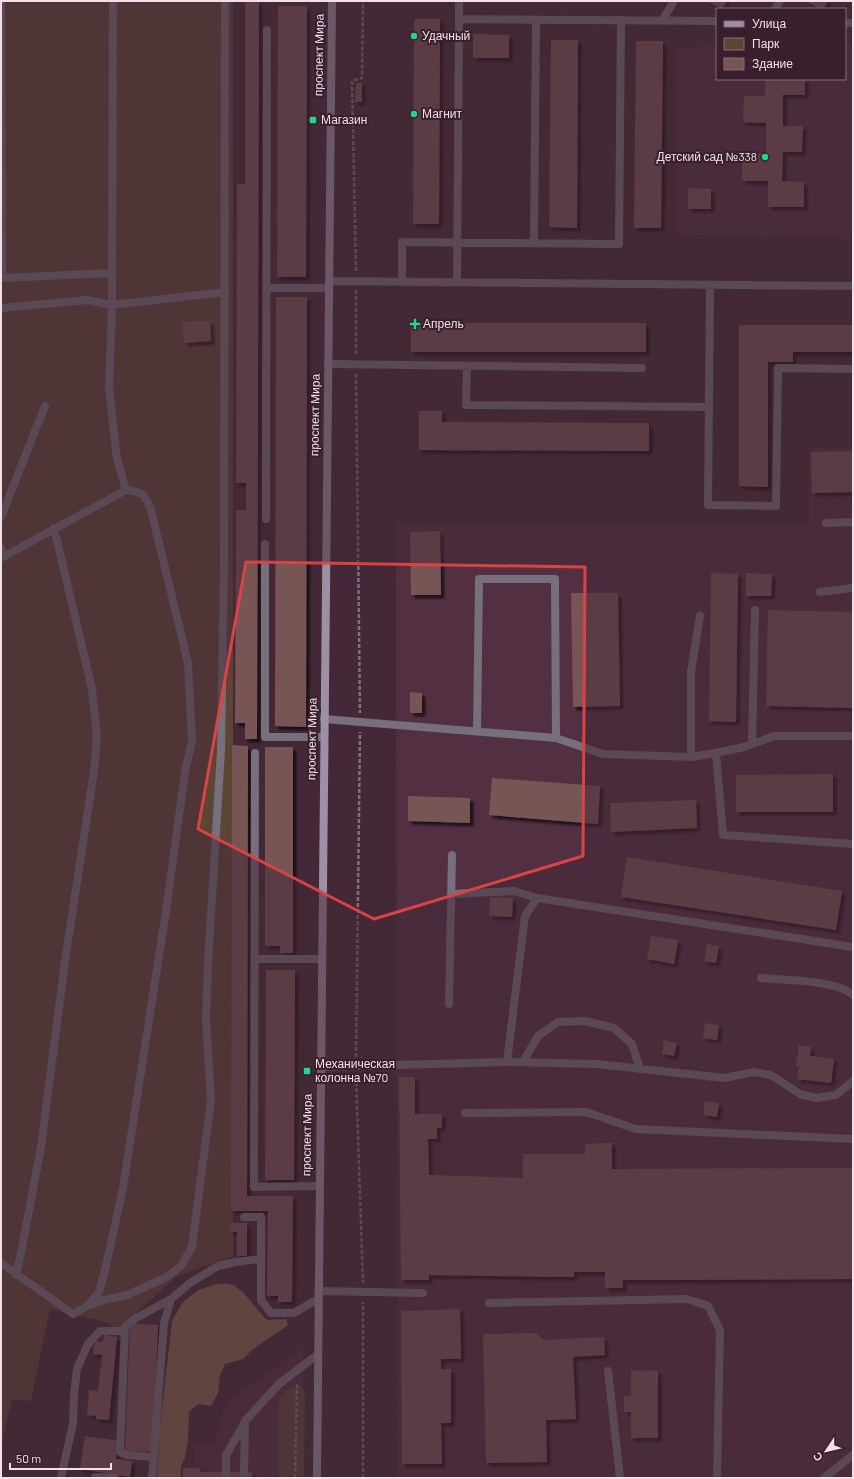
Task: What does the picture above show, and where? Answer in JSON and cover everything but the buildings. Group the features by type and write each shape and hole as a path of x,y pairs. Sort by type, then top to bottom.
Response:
{"street":[{"name":"проспект Мира","path":"317,1478 321,959 332,1"}],"lane":[{"path":"1,1 1,278 112,272"},
{"path":"113,1 112,305 110,388 118,459 126,490"},
{"path":"1,1263 73,1314 87,1306 104,1300 127,1295 165,1278 181,1266 192,1247 211,1100 206,1019 208,954 221,751 224,562 225,1"},
{"path":"457,282 459,1"},
{"path":"662,21 674,1"},
{"path":"459,19 716,21"},
{"path":"534,243 536,20"},
{"path":"402,282 402,242 619,244 621,20"},
{"path":"266,519 267,30"},
{"path":"267,288 356,282 853,286"},
{"path":"710,285 708,505 776,506 778,368 853,369"},
{"path":"1,308 88,300 112,305 225,292"},
{"path":"328,364 642,368"},
{"path":"467,366 466,405 709,407"},
{"path":"1,517 45,406"},
{"path":"1,548 2,558 54,528 126,490 138,491 146,497 151,510 188,663 192,741 185,772 166,912 123,1188 99,1292 87,1306"},
{"path":"826,523 853,522"},
{"path":"16,1275 41,1147 65,962 94,771 97,736 92,689 54,528"},
{"path":"265,544 265,737 324,737"},
{"path":"477,731 479,579 555,579 556,738"},
{"path":"820,592 853,588"},
{"path":"752,744 755,610"},
{"path":"691,757 691,672 700,616"},
{"path":"324,719 556,738 603,754 691,757 716,753 752,744 774,736 853,736"},
{"path":"255,753 254,1187 319,1186"},
{"path":"716,753 722,835 853,844"},
{"path":"449,1004 452,855"},
{"path":"452,894 514,891 537,898 853,948"},
{"path":"507,1062 525,916 537,898"},
{"path":"255,959 321,959"},
{"path":"760,978 830,984 848,990 853,995"},
{"path":"523,1062 538,1036 558,1022 585,1021 614,1028 632,1044 640,1069"},
{"path":"320,1068 523,1062 597,1064 724,1078 754,1072 771,1075 800,1094 816,1098 836,1095 853,1080"},
{"path":"465,1113 586,1112 636,1129 853,1140"},
{"path":"244,1217 261,1217 261,1300 271,1313 294,1313 318,1295 363,1292 423,1294"},
{"path":"154,1457 127,1455 120,1452 125,1326 136,1318 171,1299 190,1283 218,1266 235,1262 261,1259"},
{"path":"152,1478 164,1323 171,1299"},
{"path":"489,1303 687,1299 708,1306 720,1330 717,1478"},
{"path":"61,1478 73,1423 77,1369 88,1344 100,1331 125,1331"},
{"path":"226,1478 226,1456 245,1421 279,1384 317,1355"},
{"path":"608,1371 620,1478"},
{"path":"244,1478 245,1421"},
{"path":"824,1478 853,1455"},
{"path":"95,1477 115,1478"}],"path":[{"path":"363,1 362,78 352,81 356,282 360,722 356,1066 363,1292 363,1478"},
{"path":"295,1478 297,1370"}],"highlighted area":[{"path":"246,562 585,567 583,856 374,919 198,829"}],"shaded area":[{"name":"Детский сад №338","path":"846,45 853,45 853,239 677,235 677,47 716,46 716,80 846,80"},
{"path":"809,448 853,448 853,1478 397,1478 396,523 809,523"},
{"path":"217,1284 228,1284 235,1286 267,1320 286,1319 288,1325 252,1350 243,1359 225,1364 220,1375 218,1393 211,1406 198,1404 189,1412 188,1440 185,1458 181,1466 181,1478 157,1478 159,1435 172,1321 183,1302 198,1290"},
{"path":"303,1344 303,1478 195,1478 194,1443 215,1444 224,1406 229,1400 297,1352"}],"green space":[{"path":"1,1 233,1 233,1256 176,1277 119,1329 105,1322 50,1309 31,1401 12,1399 1,1446"},
{"path":"296,1385 301,1386 305,1397 304,1478 279,1478 279,1403 285,1392"}],"place":[{"name":"Удачный","path":"414,36"},
{"name":"Магнит","path":"414,114"},
{"name":"Магазин","path":"313,120"},
{"name":"Детский сад №338","path":"765,157"},
{"name":"Апрель","path":"415,324"},
{"name":"Механическая колонна №70","path":"307,1071"}]}
